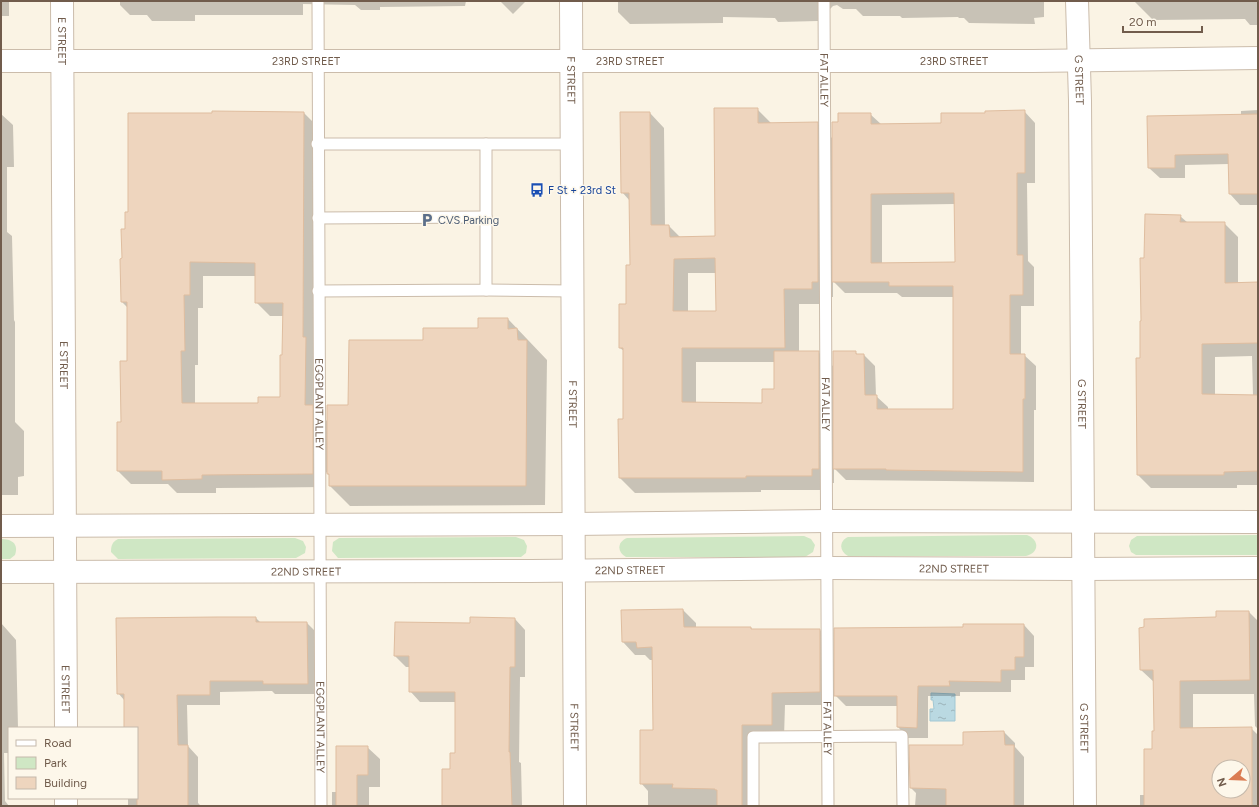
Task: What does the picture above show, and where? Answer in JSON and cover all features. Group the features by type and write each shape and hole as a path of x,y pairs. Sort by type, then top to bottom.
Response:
{"street":[{"name":"E STREET","path":"62,1 66,727"},
{"name":"F STREET","path":"571,1 575,806"},
{"name":"G STREET","path":"1078,1 1084,806"},
{"name":"23RD STREET","path":"1,61 824,61 1258,58"},
{"path":"1,526 573,524 827,521 1258,522"},
{"name":"22ND STREET","path":"1,572 319,570 573,571 827,568 1258,568"}],"lane":[{"name":"EGGPLANT ALLEY","path":"318,1 317,144 321,806"},
{"name":"FAT ALLEY","path":"824,1 828,806"},
{"path":"317,144 571,144"},
{"path":"486,144 486,290"},
{"path":"318,218 486,217"},
{"path":"318,291 572,291"},
{"path":"753,806 753,737 902,736 903,806"}],"green space":[{"path":"1027,535 1034,540 1036,546 1033,552 1026,556 848,556 845,554 841,546 843,541 848,537"},
{"path":"1258,535 1258,555 1136,555 1131,552 1129,546 1131,540 1137,536"},
{"path":"804,536 811,539 815,545 813,552 805,557 626,557 623,555 619,547 621,542 627,538"},
{"path":"516,537 524,540 527,546 526,553 521,557 338,558 332,551 333,542 339,538"},
{"path":"295,538 303,541 306,547 305,553 296,558 118,559 111,552 112,544 118,539"},
{"path":"1,539 13,542 16,547 15,555 10,559 1,559"}],"water":[{"path":"931,693 955,694 955,721 930,721 930,709 934,709 933,700 931,700"}],"building":[{"path":"714,108 758,108 758,123 818,122 818,282 812,282 812,289 784,289 785,348 682,348 682,402 762,403 762,389 774,389 774,351 819,351 819,469 812,469 812,476 746,476 746,478 619,478 618,419 623,419 623,348 619,348 619,304 626,304 626,265 630,265 629,193 621,193 620,112 650,112 651,225 669,225 670,237 715,236","holes":["715,258 716,311 673,311 674,259"]},
{"path":"1025,110 1025,173 1017,173 1017,255 1023,255 1023,295 1010,295 1010,354 1025,354 1025,399 1023,399 1023,472 833,469 833,351 856,351 856,354 864,354 865,395 877,395 877,409 953,409 953,286 889,286 889,282 832,282 832,122 838,122 838,113 871,113 871,124 941,123 941,113 985,113 985,111","holes":["954,193 955,262 871,263 871,194"]},
{"path":"212,111 304,112 303,337 306,337 305,405 313,405 313,474 202,475 202,479 162,480 162,471 117,471 117,422 121,422 120,361 127,361 127,302 121,302 120,259 122,258 121,229 125,229 125,212 128,212 128,113 212,113","holes":["190,262 255,263 255,303 283,303 282,355 280,355 280,397 258,397 258,403 182,403 181,351 185,351 184,295 190,295"]},
{"path":"1258,114 1258,194 1229,194 1228,154 1175,155 1175,168 1148,168 1147,116"},
{"path":"1145,214 1181,215 1180,222 1225,222 1225,283 1258,282 1258,343 1202,344 1202,394 1258,395 1258,471 1224,472 1224,475 1137,475 1136,358 1140,358 1140,258 1144,258"},
{"path":"478,318 508,318 508,329 517,328 518,340 527,340 526,486 329,486 329,474 327,474 327,405 348,405 349,340 423,340 423,328 478,328"},
{"path":"683,609 684,627 820,629 820,692 772,693 772,725 742,725 742,806 717,806 717,790 715,789 672,788 673,784 640,784 640,730 653,730 652,647 637,648 636,642 622,642 621,610"},
{"path":"1216,611 1249,611 1250,680 1180,681 1180,728 1252,727 1252,806 1144,806 1144,749 1152,749 1152,731 1154,731 1153,670 1140,670 1139,628 1144,627 1144,619 1216,617"},
{"path":"256,617 256,622 307,622 308,684 263,684 263,681 210,681 210,695 177,695 178,745 188,745 188,806 137,806 138,727 124,727 124,694 117,694 116,618"},
{"path":"470,617 515,618 515,667 510,667 509,752 512,806 442,806 442,769 450,769 450,753 455,753 455,692 409,692 409,656 394,656 395,622 470,623"},
{"path":"963,624 1024,624 1024,657 1015,657 1015,670 1001,670 1001,682 949,681 950,686 918,686 917,728 897,727 897,696 834,696 834,628 963,627"},
{"path":"1004,731 1005,745 1014,745 1014,806 946,806 946,789 910,788 909,745 963,745 963,732"},
{"path":"336,746 368,746 368,775 357,775 357,806 336,806"}],"place":[{"name":"F St + 23rd St","path":"537,190"},
{"name":"CVS Parking","path":"427,220"}]}
